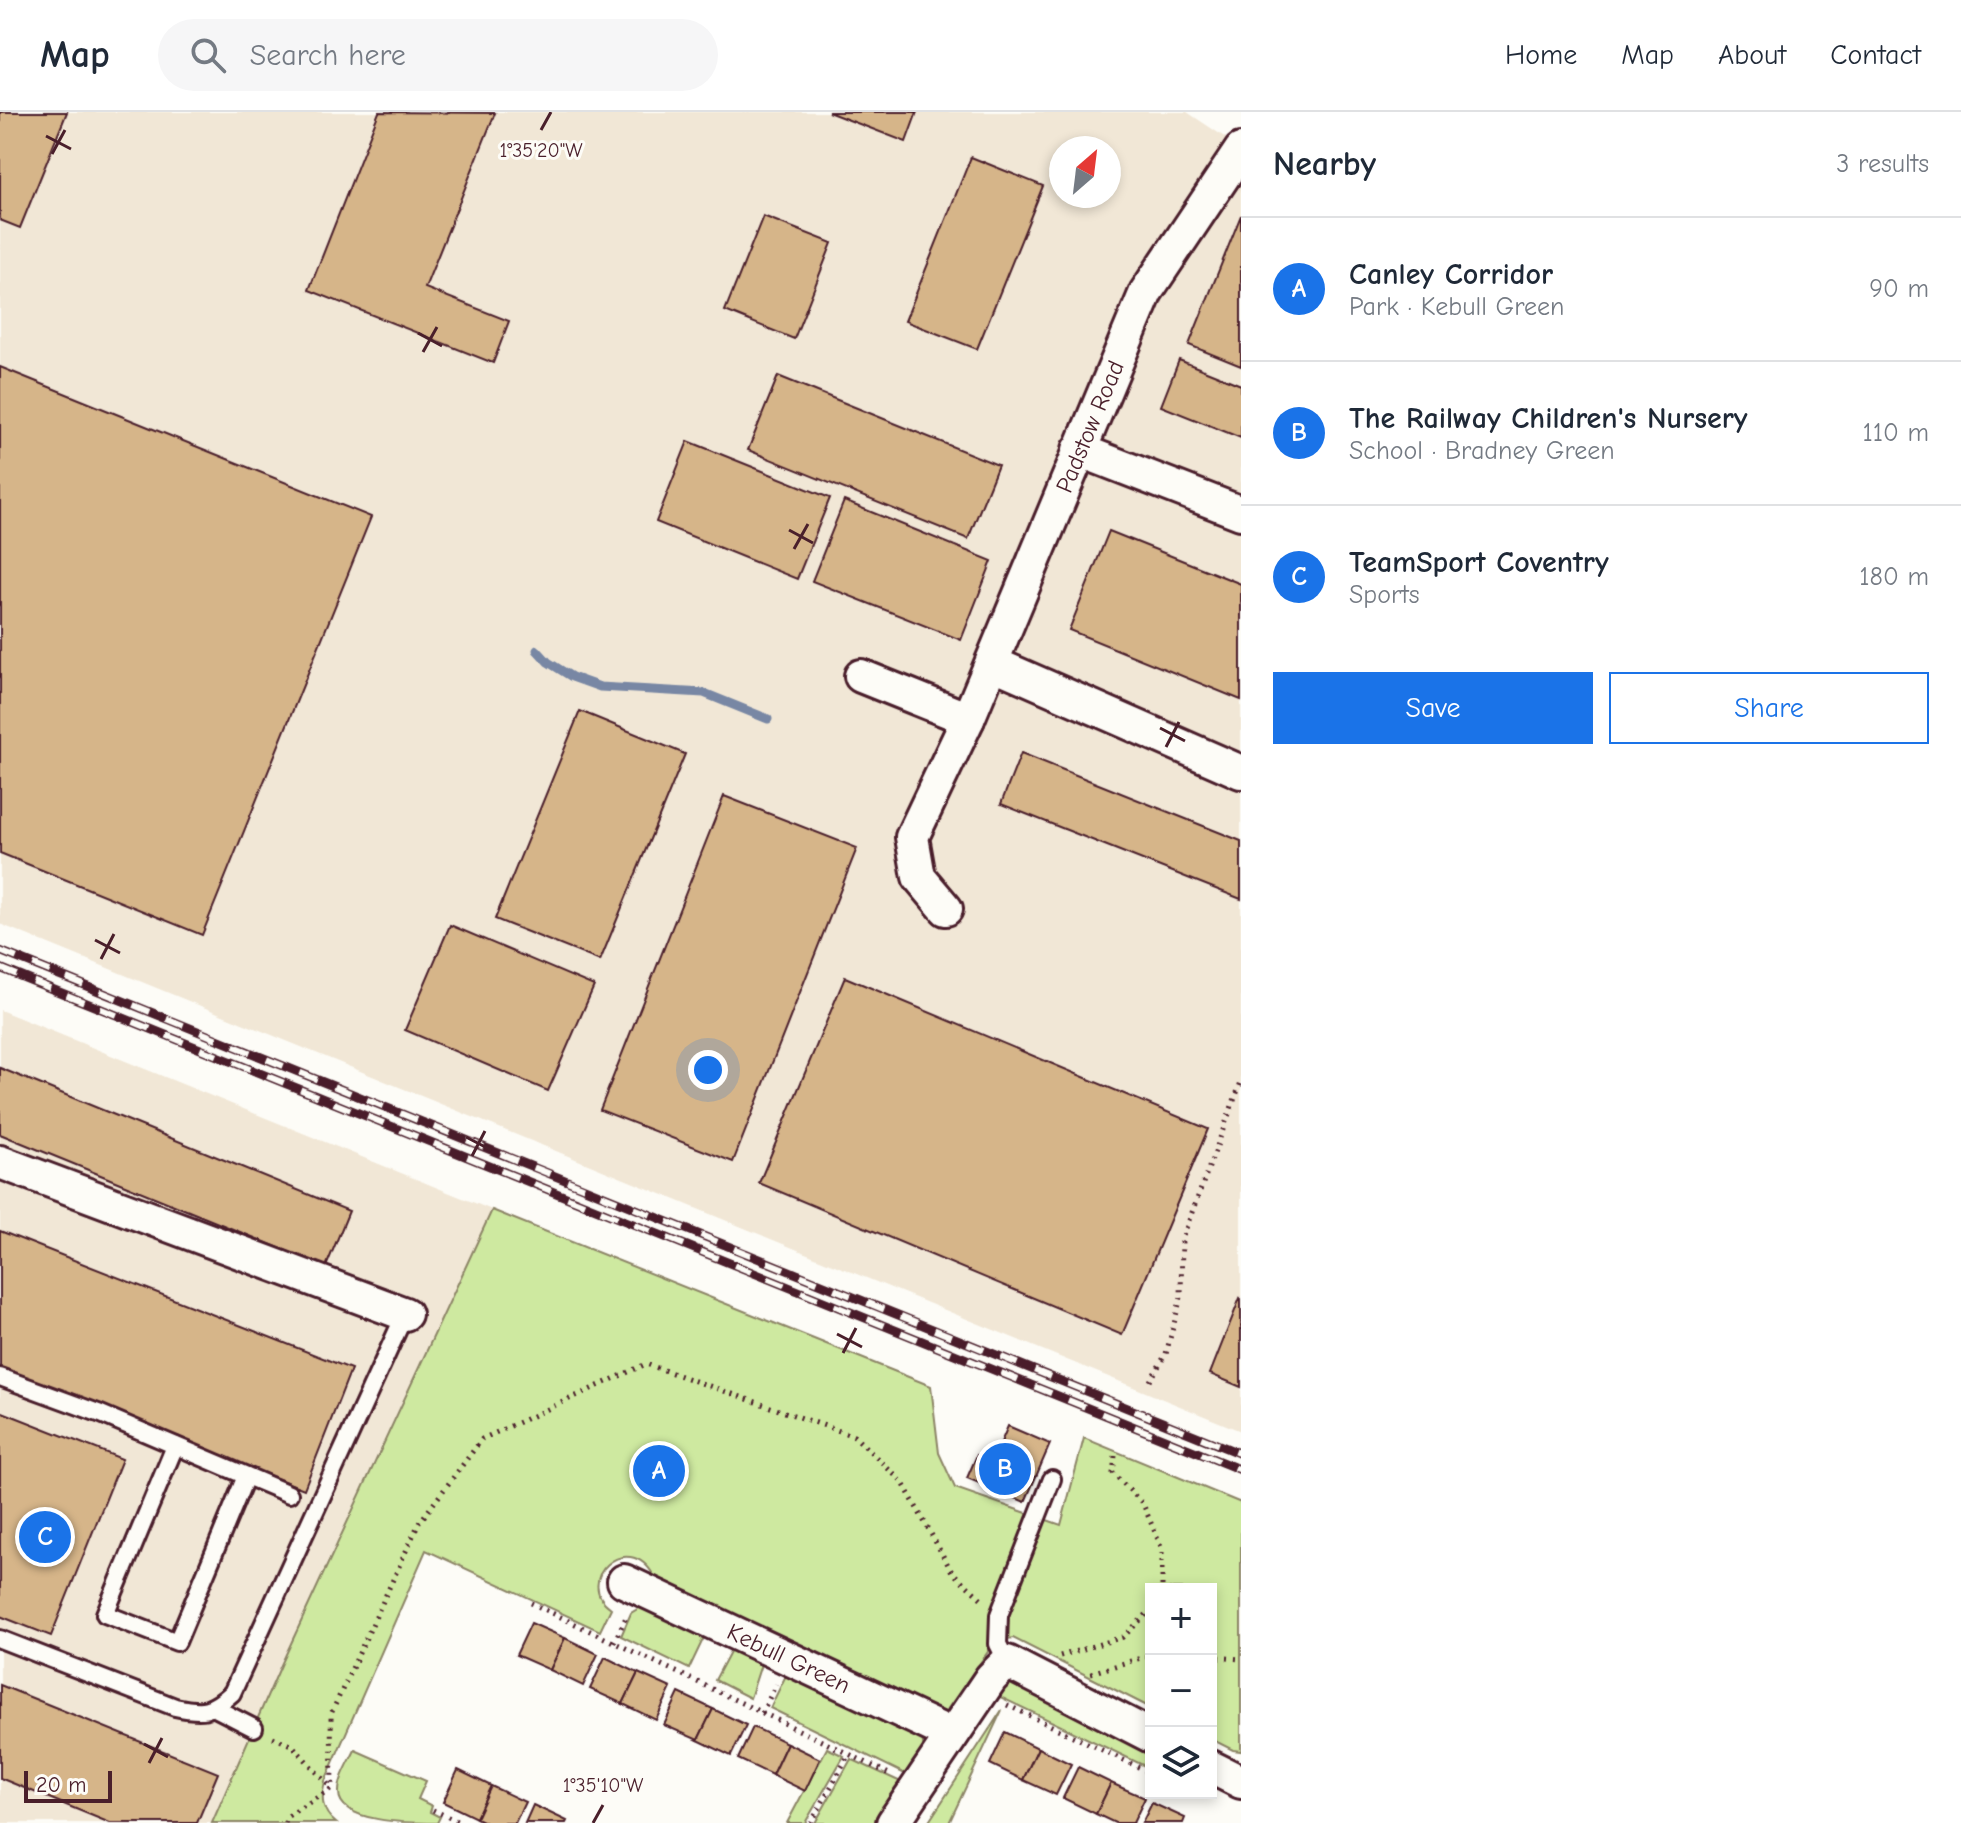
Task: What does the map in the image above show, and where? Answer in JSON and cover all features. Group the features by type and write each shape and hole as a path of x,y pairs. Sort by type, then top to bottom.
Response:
{"street":[{"name":"Padstow Road","path":"946,909 919,877 912,837 968,719 1146,292 1241,150"},
{"path":"1079,450 1241,513"},
{"path":"992,663 1241,772"},
{"path":"861,676 968,719"},
{"path":"0,1162 405,1314"},
{"name":"Kebull Green","path":"627,1595 952,1735"},
{"path":"893,1823 981,1692 1007,1662 1055,1671 1145,1732"},
{"path":"1217,1770 1241,1782"}],"lane":[{"path":"0,1639 175,1707 199,1712 213,1707 232,1693 405,1314"},
{"path":"0,1377 101,1414 289,1494"},
{"path":"175,1446 105,1614 177,1642 246,1476"},
{"path":"1007,1662 998,1644 999,1615 1052,1479"},
{"path":"213,1707 254,1728"}],"path":[{"path":"1150,1381 1166,1354 1181,1297 1182,1239 1241,1082"},
{"path":"332,1788 331,1714 419,1523 482,1439 646,1364 854,1436 903,1483 952,1572 999,1615"},
{"path":"1115,1456 1113,1473 1143,1504 1162,1549 1162,1583"},
{"path":"613,1642 627,1595"},
{"path":"531,1603 917,1787"},
{"path":"1055,1671 1123,1637 1145,1616"},
{"path":"1055,1671 1145,1656"},
{"path":"1217,1657 1241,1659"},
{"path":"981,1692 1145,1770"},
{"path":"254,1728 293,1746 332,1788"},
{"path":"811,1823 849,1754"},
{"path":"285,1823 288,1816 332,1788"},
{"path":"433,1810 461,1823"}],"shaded area":[{"path":"0,112 1187,112 1241,148 1241,1431 0,924"},
{"path":"0,1010 492,1210 281,1665 212,1823 0,1823"}],"green space":[{"path":"492,1210 931,1386 939,1453 955,1488 1061,1525 1084,1438 1241,1503 1241,1751 1217,1742 1217,1583 1145,1583 1145,1705 1013,1638 1001,1640 990,1649 944,1714 654,1576 643,1563 630,1557 618,1558 600,1574 597,1585 601,1597 611,1608 600,1631 426,1550 325,1781 323,1804 336,1823 212,1823 281,1665"},
{"path":"644,1605 708,1629 689,1669 621,1636 631,1613"},
{"path":"735,1642 764,1655 750,1698 715,1680"},
{"path":"789,1669 921,1735 922,1752 907,1775 770,1708"},
{"path":"1010,1682 1016,1682 1145,1743 1145,1766 994,1694"},
{"path":"1002,1710 949,1823 928,1823"},
{"path":"827,1748 844,1756 805,1823 787,1823"},
{"path":"355,1750 426,1781 418,1799 432,1806 430,1812 440,1817 437,1823 378,1819 350,1810 342,1802 339,1787"},
{"path":"851,1759 903,1783 877,1823 815,1823"}],"building":[{"path":"0,112 67,112 20,228 0,220"},
{"path":"379,112 495,113 425,288 509,321 493,363 309,290"},
{"path":"828,112 917,112 906,142"},
{"path":"971,157 1043,186 977,349 905,321"},
{"path":"1241,215 1241,366 1189,345"},
{"path":"763,216 832,243 794,339 725,311"},
{"path":"1179,360 1241,385 1241,438 1161,406"},
{"path":"0,367 371,517 202,935 0,853"},
{"path":"778,376 998,465 968,539 748,450"},
{"path":"688,441 830,498 797,579 656,522"},
{"path":"844,501 992,561 961,640 812,581"},
{"path":"1109,531 1241,584 1241,700 1069,630"},
{"path":"580,711 685,754 600,961 495,919"},
{"path":"1021,753 1241,841 1241,899 1001,804"},
{"path":"724,796 857,848 733,1162 600,1110"},
{"path":"450,925 594,986 548,1091 405,1030"},
{"path":"845,977 1208,1129 1122,1335 759,1183"},
{"path":"0,1068 349,1211 326,1267 0,1134"},
{"path":"0,1231 351,1369 304,1489 0,1370"},
{"path":"1241,1299 1241,1387 1210,1374"},
{"path":"0,1411 122,1459 51,1636 0,1616"},
{"path":"1008,1426 1050,1444 1025,1502 967,1478 977,1455 993,1461"},
{"path":"531,1623 565,1638 550,1670 516,1655"},
{"path":"565,1638 598,1654 583,1686 550,1670"},
{"path":"605,1657 638,1673 623,1704 590,1689"},
{"path":"638,1673 671,1688 656,1720 623,1704"},
{"path":"0,1685 218,1773 197,1823 110,1823 0,1778"},
{"path":"679,1693 713,1709 698,1740 664,1725"},
{"path":"713,1709 746,1725 731,1756 698,1740"},
{"path":"753,1727 787,1743 772,1775 738,1759"},
{"path":"1005,1732 1038,1748 1023,1780 990,1764"},
{"path":"787,1743 820,1759 805,1791 772,1775"},
{"path":"1038,1748 1071,1764 1056,1795 1023,1780"},
{"path":"1078,1767 1111,1783 1096,1814 1063,1798"},
{"path":"458,1770 491,1786 476,1818 443,1802"},
{"path":"1111,1783 1145,1798 1133,1823 1115,1823 1096,1814"},
{"path":"491,1786 525,1802 515,1823 486,1823 476,1818"},
{"path":"1152,1803 1185,1818 1183,1823 1142,1823"},
{"path":"533,1805 567,1821 566,1823 525,1823"}],"waterway":[{"path":"537,650 548,662 572,677 600,687 704,693 768,719"}],"railway":[{"path":"0,951 1241,1454"},
{"path":"0,968 1241,1470"}],"place":[{"name":"The Railway Children's Nursery","path":"1005,1469"},
{"name":"Canley Corridor","path":"659,1471"},
{"name":"TeamSport Coventry","path":"45,1537"}]}
